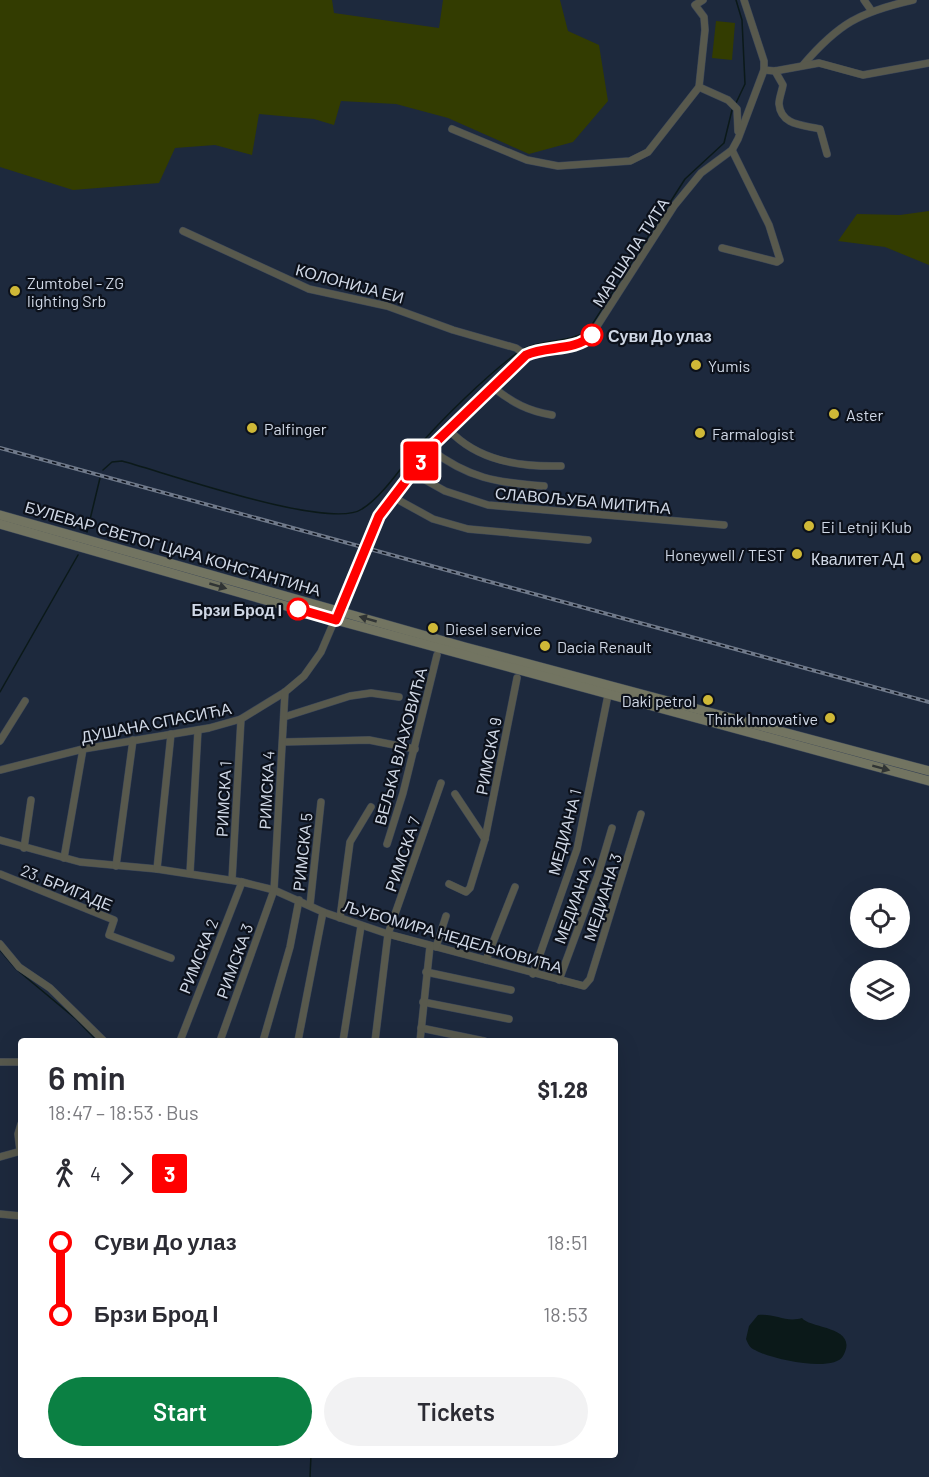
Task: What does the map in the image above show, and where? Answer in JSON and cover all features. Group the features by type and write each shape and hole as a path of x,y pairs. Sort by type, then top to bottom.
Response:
{"main road":[{"name":"БУЛЕВАР СВЕТОГ ЦАРА КОНСТАНТИНА","path":"0,515 608,695 929,781"},
{"name":"БУЛЕВАР СВЕТОГ ЦАРА КОНСТАНТИНА","path":"0,524 338,616 929,771"}],"street":[{"path":"452,129 527,160 558,165 630,161 648,152 699,87 705,30 704,17 693,3 703,0"},
{"path":"744,0 762,50 764,70 775,72 819,63 863,75 929,63"},
{"path":"864,0 871,10"},
{"path":"803,65 842,25 871,10 913,0"},
{"name":"МАРШАЛА ТИТА","path":"521,352 573,346 590,338 674,206 701,173 732,150 764,70"},
{"path":"775,72 783,85 779,102 785,119 793,124 820,129 827,153"},
{"path":"699,87 728,100 737,109 738,139"},
{"path":"722,248 777,262 780,260 769,225 732,150"},
{"name":"КОЛОНИЈА ЕИ","path":"183,231 309,289 387,306 521,352"},
{"path":"338,616 374,524 393,496 430,449 494,388 521,352"},
{"path":"494,388 532,412 552,415"},
{"path":"448,430 461,443 476,452 517,464 561,466"},
{"path":"430,449 453,466 484,478 544,486"},
{"name":"СЛАВОЉУБА МИТИЋА","path":"411,472 445,491 488,506 724,525"},
{"path":"393,496 433,519 468,529 588,540"},
{"name":"ДУШАНА СПАСИЋА","path":"0,770 83,750 198,730 242,719 285,692 313,665 338,616"},
{"name":"ВЕЉКА ВЛАХОВИЋА","path":"387,844 415,749 438,655"},
{"name":"РИМСКА 9","path":"449,885 462,892 468,891 485,839 518,678"},
{"name":"РИМСКА 4","path":"274,891 285,692"},
{"path":"284,717 350,696 371,693 399,697"},
{"name":"МЕДИАНА 1","path":"532,974 577,849 608,695"},
{"path":"0,741 25,701"},
{"name":"РИМСКА 1","path":"232,879 242,719"},
{"path":"190,873 198,730"},
{"path":"157,869 171,734"},
{"path":"116,866 133,740"},
{"path":"283,742 369,740 415,749"},
{"path":"64,858 83,750"},
{"name":"РИМСКА 7","path":"375,1038 388,934 441,783"},
{"name":"РИМСКА 9","path":"455,794 485,839"},
{"path":"24,848 31,800"},
{"name":"РИМСКА 5","path":"310,905 321,802"},
{"path":"340,918 350,842 371,807"},
{"name":"МЕДИАНА 3","path":"584,986 590,979 641,814"},
{"name":"МЕДИАНА 2","path":"559,980 598,875 612,828"},
{"name":"ЉУБОМИРА НЕДЕЉКОВИЋА","path":"0,840 64,858 232,879 299,900 361,926 532,974 584,986"},
{"name":"23. БРИГАДЕ","path":"0,874 114,920 109,935 171,958"},
{"name":"РИМСКА 2","path":"181,1038 242,882"},
{"path":"486,960 515,887"},
{"name":"РИМСКА 3","path":"221,1038 274,891"},
{"path":"264,1038 290,946 299,900"},
{"path":"299,1038 323,912"},
{"path":"420,1038 426,972 433,946 446,916"},
{"path":"343,1038 361,926"},
{"path":"0,944 19,967 50,987 101,1038"},
{"path":"426,972 511,990"},
{"path":"423,1002 509,1019"},
{"path":"421,1028 469,1038"},
{"path":"0,1062 18,1062"},
{"path":"0,1157 18,1152"},
{"path":"0,1214 18,1216"}],"green space":[{"path":"0,0 332,0 334,13 439,28 443,0 560,0 568,31 599,45 608,101 573,142 529,154 448,118 396,104 341,101 334,125 314,119 259,114 252,155 215,145 175,148 159,183 73,190 0,167"},
{"path":"716,21 735,23 732,60 712,58"},
{"path":"929,211 929,265 885,247 838,241 857,214 900,215"}],"shaded area":[{"path":"758,1315 802,1318 807,1322 832,1330 845,1339 846,1346 843,1356 827,1364 815,1364 762,1354 749,1346 746,1339 749,1326"}],"waterway":[{"path":"736,0 742,20 745,84 736,103"},
{"path":"523,349 588,331 685,179 724,143 732,110"},
{"path":"103,470 112,462 122,461 208,487 283,506 344,514 362,509 384,489 451,411 517,353"},
{"path":"87,532 100,478"},
{"path":"0,692 78,555"},
{"path":"0,950 16,969 76,1019 94,1038"},
{"path":"310,1477 311,1458"}],"railway":[{"path":"0,448 929,702"}],"bus line":[{"name":"3","path":"298,609 336,620 374,524 434,444 526,355 537,350 573,346 592,335"}],"place":[{"name":"Zumtobel - ZG lighting Srb","path":"15,291"},
{"name":"Суви До улаз","path":"592,335"},
{"name":"Yumis","path":"696,365"},
{"name":"Aster","path":"834,414"},
{"name":"Palfinger","path":"252,428"},
{"name":"Farmalogist","path":"700,433"},
{"name":"Ei Letnji Klub","path":"809,526"},
{"name":"Honeywell / TEST","path":"797,554"},
{"name":"Квалитет АД","path":"916,558"},
{"name":"Брзи Брод I","path":"298,609"},
{"name":"Diesel service","path":"433,628"},
{"name":"Dacia Renault","path":"545,646"},
{"name":"Daki petrol","path":"708,700"},
{"name":"Think Innovative","path":"830,718"}]}
